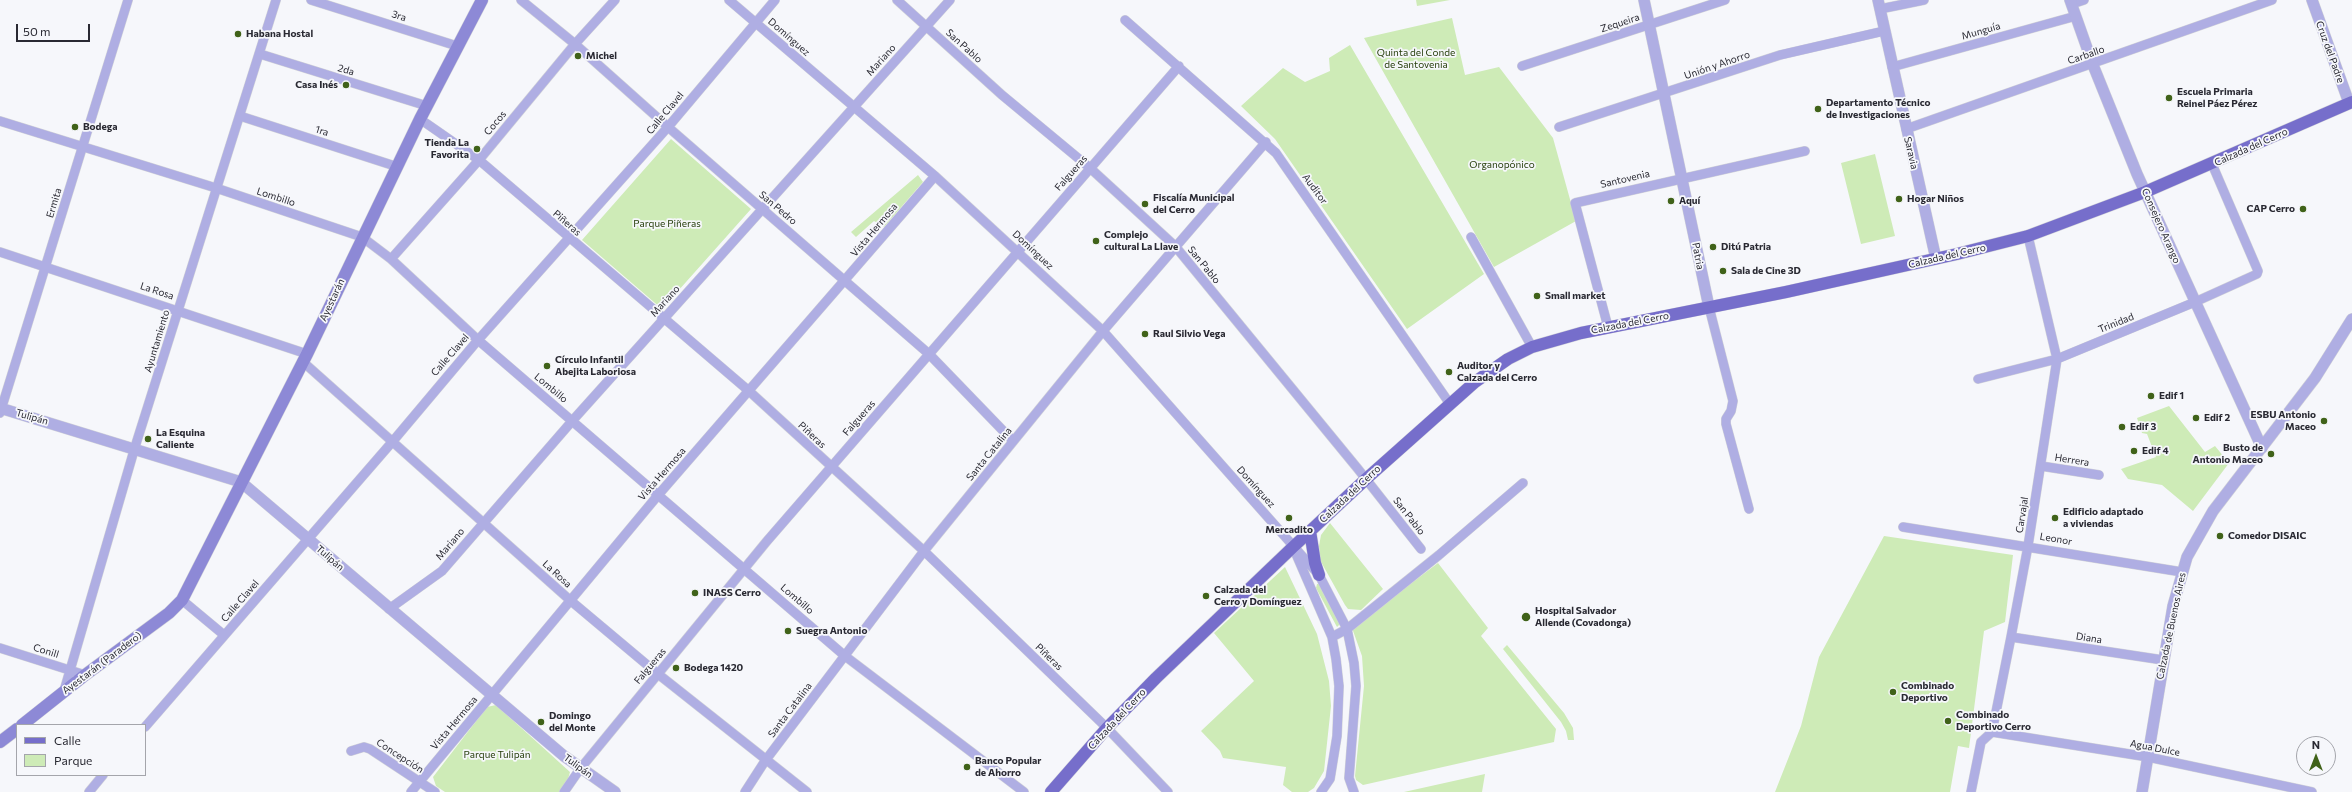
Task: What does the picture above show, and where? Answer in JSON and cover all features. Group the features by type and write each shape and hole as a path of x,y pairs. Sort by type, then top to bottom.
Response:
{"main road":[{"name":"Ayestarán","path":"182,600 304,358 420,119 482,0"},
{"name":"Calzada del Cerro","path":"1051,792 1107,728 1156,678 1366,478 1475,382 1496,366 1532,347 1608,327 1936,259 2028,236 2145,192 2351,103"},
{"path":"1310,531 1315,563 1319,575"},
{"name":"Ayestarán (Paradero)","path":"23,724 85,675 169,613 182,600"},
{"path":"0,742 16,730"}],"street":[{"name":"Ermita","path":"0,410 84,146 128,0"},
{"name":"Ayuntamiento","path":"64,691 135,447 276,0"},
{"name":"3ra","path":"311,0 457,46"},
{"name":"San Pedro","path":"521,0 575,44 929,354 1013,441"},
{"name":"Cocos","path":"391,260 479,160 575,44 614,0"},
{"name":"Domínguez","path":"729,0 935,176 1103,331 1319,575 1347,629 1356,686 1350,778 1354,792"},
{"name":"Calle Clavel","path":"146,726 309,539 478,340 668,127 775,0"},
{"name":"San Pablo","path":"897,0 1002,95 1090,168 1175,246 1366,478 1420,549"},
{"name":"Mariano","path":"389,609 442,570 573,420 950,0"},
{"name":"Patria","path":"1644,0 1708,307 1733,401 1733,406 1726,418 1726,424 1749,509"},
{"name":"Zequeira","path":"1522,66 1725,0"},
{"path":"1879,4 1924,0"},
{"path":"2071,2 2084,0"},
{"name":"Carballo","path":"1906,130 2093,65 2272,0"},
{"name":"Cruz del Padre","path":"2312,0 2351,103"},
{"name":"Consejero Arango","path":"2071,2 2093,65 2145,192 2262,448"},
{"name":"Saravia","path":"1879,4 1892,68 1936,259"},
{"name":"Munguía","path":"1892,68 2076,16"},
{"name":"Auditor","path":"1125,20 1266,142 1322,217 1450,404"},
{"name":"Unión y Ahorro","path":"1559,127 1663,95 1780,55 1884,31"},
{"name":"2da","path":"260,54 427,106"},
{"name":"Falgueras","path":"564,792 580,769 658,674 831,468 1179,66"},
{"name":"1ra","path":"240,116 398,167"},
{"name":"Piñeras","path":"420,119 479,160 568,239 664,318 748,391 924,551 1107,728 1168,792"},
{"name":"Lombillo","path":"0,121 216,188 362,237 391,260 478,340 746,569 844,656 1024,792"},
{"name":"Santa Catalina","path":"745,792 765,761 924,551 1103,331 1266,142"},
{"name":"Santovenia","path":"1608,327 1575,203 1682,177 1805,151"},
{"name":"Trinidad","path":"1978,379 2057,359 2195,302 2258,273 2212,164"},
{"name":"Vista Hermosa","path":"411,792 659,494 935,176"},
{"name":"Carvajal","path":"1971,792 1981,742 1992,732 2012,637 2041,466 2057,359 2028,236"},
{"path":"1471,238 1532,347"},
{"name":"La Rosa","path":"0,252 178,310 304,358 393,441 571,601 765,761 806,792"},
{"name":"Calzada de Buenos Aires","path":"2142,792 2163,660 2182,572 2198,535 2213,510 2315,378 2352,319"},
{"name":"Tulipán","path":"0,410 135,447 241,482 389,609 580,769 615,792"},
{"name":"Herrera","path":"2041,466 2099,475"},
{"path":"1332,637 1347,629 1439,555 1523,483"},
{"name":"Leonor","path":"1903,528 2028,546 2182,572"},
{"name":"Domínguez","path":"1293,547 1332,637 1336,659 1339,707 1330,779 1321,792"},
{"path":"182,600 224,635"},
{"name":"Diana","path":"2012,637 2163,660"},
{"name":"Conill","path":"0,648 85,675"},
{"name":"Agua Dulce","path":"1992,732 2148,757 2312,792"},
{"name":"Concepción","path":"351,751 364,746 435,792"},
{"path":"89,792 103,776"}],"green space":[{"path":"1416,0 1450,0 1417,6"},
{"name":"Organopónico","path":"1452,18 1465,75 1499,67 1553,138 1576,221 1494,267 1364,38"},
{"path":"1350,45 1484,274 1407,329 1275,139 1241,106 1283,68 1305,82 1330,71 1329,58"},
{"name":"Parque Piñeras","path":"671,139 751,209 662,309 582,240"},
{"path":"1875,154 1895,236 1861,244 1841,163"},
{"path":"918,175 923,182 884,227 874,221 856,237 851,232"},
{"path":"2169,406 2205,452 2215,446 2229,463 2193,511 2162,485 2128,479 2121,469 2156,457 2147,434 2142,433 2137,418"},
{"path":"1330,523 1383,589 1361,610 1348,609 1320,560 1319,546 1321,535"},
{"name":"Combinado Deportivo","path":"1884,536 2013,555 2005,622 1984,631 1969,748 1958,746 1950,792 1775,792 1801,726 1819,657"},
{"path":"1438,563 1488,628 1481,636 1556,729 1554,742 1363,785 1356,780 1355,776 1364,686 1362,656 1352,628"},
{"path":"1285,567 1317,634 1329,681 1331,706 1324,771 1314,788 1308,792 1292,792 1283,785 1286,767 1223,758 1220,751 1201,731 1254,681 1214,633"},
{"path":"1317,584 1319,584 1340,624 1337,627 1316,588"},
{"path":"1507,645 1564,713 1573,728 1574,740 1568,740 1566,731 1561,722 1503,649"},
{"name":"Parque Tulipán","path":"496,705 570,772 568,779 559,792 445,792 436,786 433,777 487,707"},
{"path":"1485,774 1482,792 1404,792"}],"place":[{"name":"Habana Hostal","path":"238,34"},
{"name":"Michel","path":"578,56"},
{"name":"Casa Inés","path":"346,85"},
{"name":"Escuela Primaria Reinel Páez Pérez","path":"2169,98"},
{"name":"Departamento Técnico de Investigaciones","path":"1818,109"},
{"name":"Bodega","path":"75,127"},
{"name":"Tienda La Favorita","path":"477,149"},
{"name":"Hogar Niños","path":"1899,199"},
{"name":"Aquí","path":"1671,201"},
{"name":"Fiscalía Municipal del Cerro","path":"1145,204"},
{"name":"CAP Cerro","path":"2303,209"},
{"name":"Complejo cultural La Llave","path":"1096,241"},
{"name":"Ditú Patria","path":"1713,247"},
{"name":"Sala de Cine 3D","path":"1723,271"},
{"name":"Small market","path":"1537,296"},
{"name":"Raul Silvio Vega","path":"1145,334"},
{"name":"Círculo Infantil Abejita Laboriosa","path":"547,366"},
{"name":"Auditor y Calzada del Cerro","path":"1449,372"},
{"name":"Edif 1","path":"2151,396"},
{"name":"Edif 2","path":"2196,418"},
{"name":"ESBU Antonio Maceo","path":"2324,421"},
{"name":"Edif 3","path":"2122,427"},
{"name":"La Esquina Caliente","path":"148,439"},
{"name":"Edif 4","path":"2134,451"},
{"name":"Busto de Antonio Maceo","path":"2271,454"},
{"name":"Mercadito","path":"1289,518"},
{"name":"Edificio adaptado a viviendas","path":"2055,518"},
{"name":"Comedor DISAIC","path":"2220,536"},
{"name":"INASS Cerro","path":"695,593"},
{"name":"Calzada del Cerro y Domínguez","path":"1206,596"},
{"name":"Hospital Salvador Allende (Covadonga)","path":"1526,617"},
{"name":"Suegra Antonio","path":"788,631"},
{"name":"Bodega 1420","path":"676,668"},
{"name":"Combinado Deportivo","path":"1893,692"},
{"name":"Combinado Deportivo Cerro","path":"1948,721"},
{"name":"Domingo del Monte","path":"541,722"},
{"name":"Banco Popular de Ahorro","path":"967,767"}],"park label":[{"name":"Quinta del Conde de Santovenia","path":"1416,58"}]}
